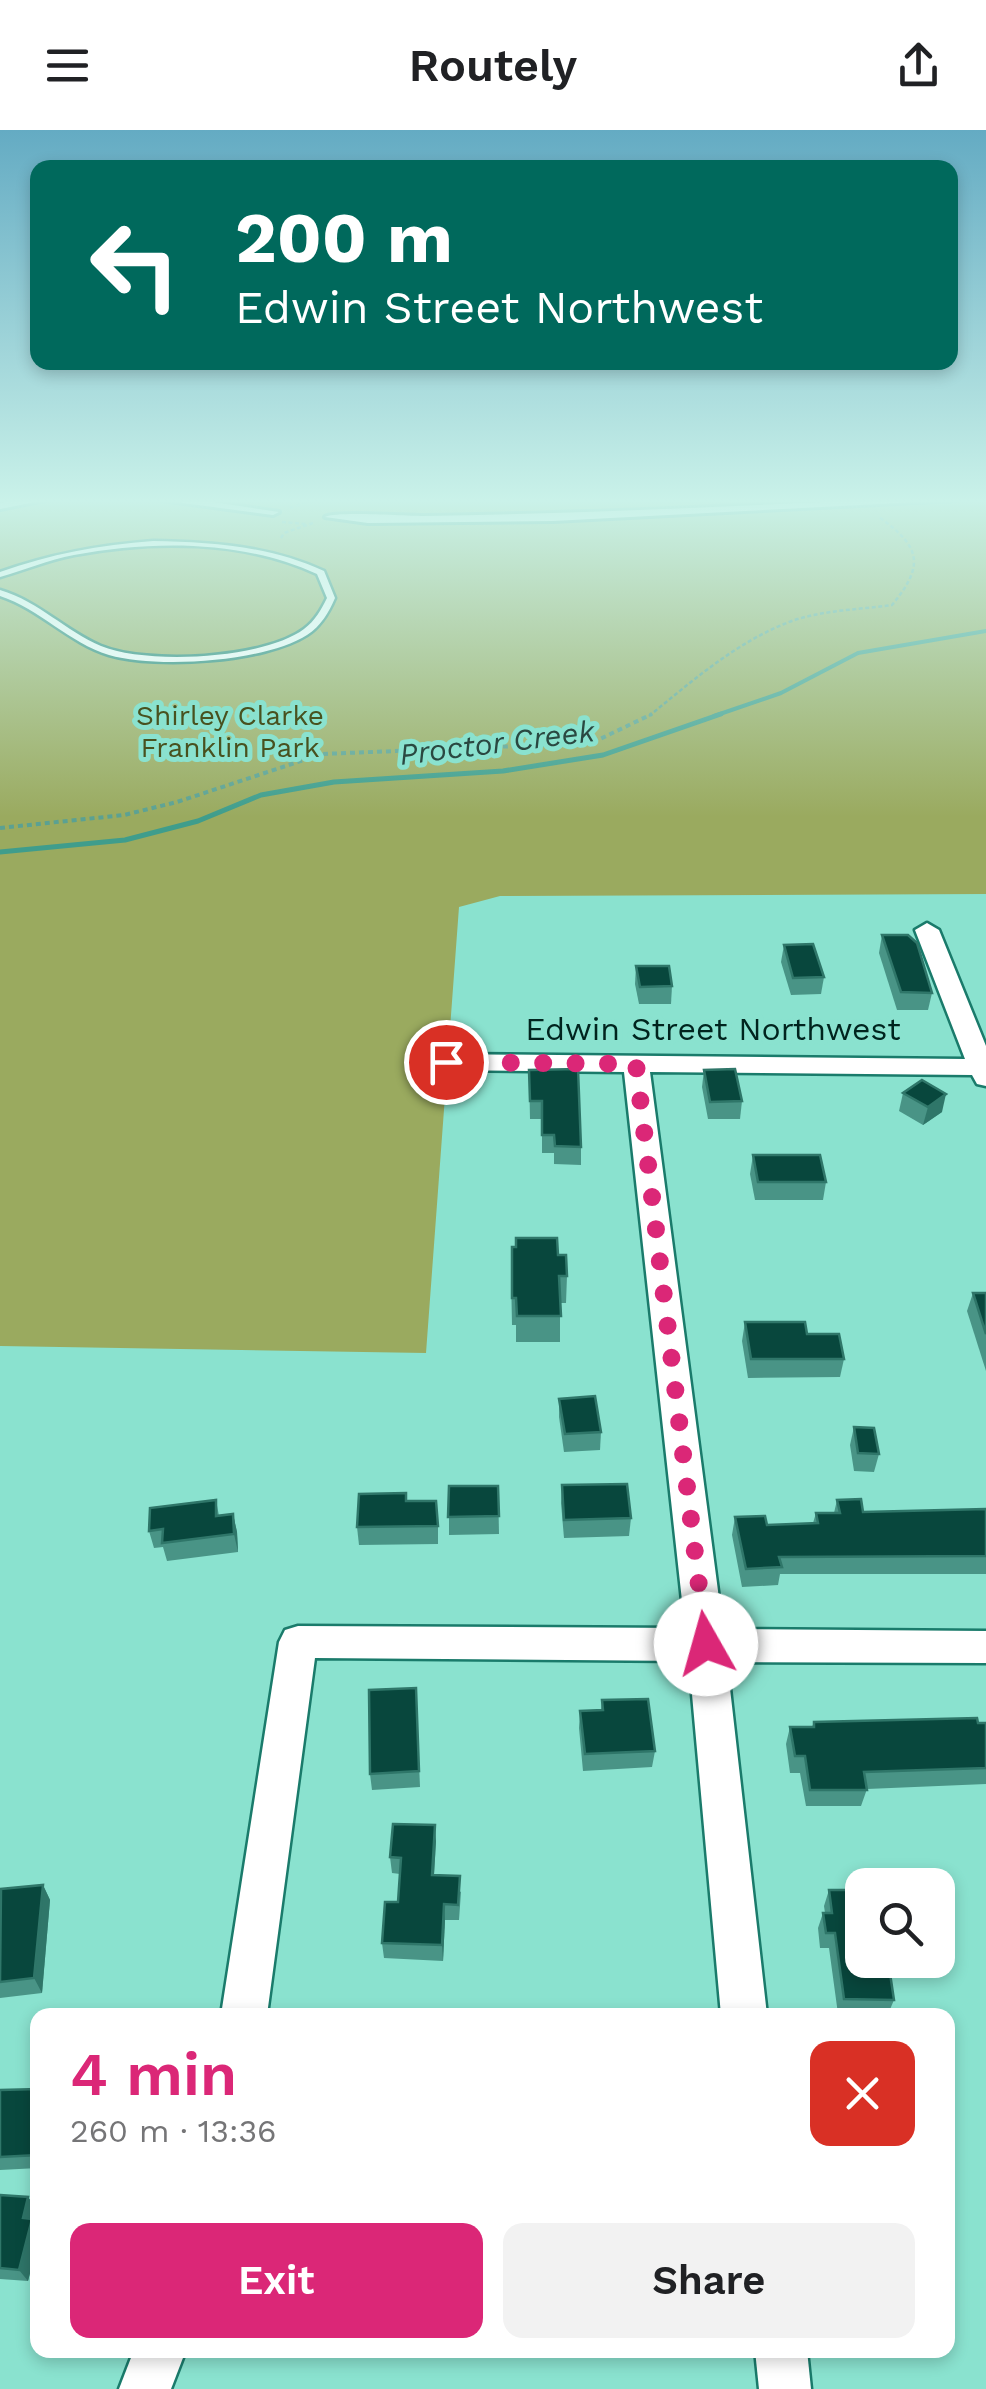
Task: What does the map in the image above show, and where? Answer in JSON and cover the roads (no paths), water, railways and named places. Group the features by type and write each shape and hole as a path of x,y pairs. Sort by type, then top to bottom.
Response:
{"street":[{"path":"927,930 983,1072"},
{"name":"Edwin Street Northwest","path":"446,1062 983,1072"},
{"path":"636,1064 706,1644 743,2008"},
{"path":"245,2008 298,1642 986,1647"},
{"path":"145,2389 157,2358"},
{"path":"782,2358 785,2389"}],"lane":[{"path":"34,605 92,646 154,658 228,654 288,640 316,624 327,605"}],"waterway":[{"name":"Proctor Creek","path":"714,716 781,693 858,653 986,631"},
{"name":"Proctor Creek","path":"0,852 125,840 198,821 261,795 334,782 503,771 603,755 721,714"}],"park label":[{"name":"Shirley Clarke Franklin Park","path":"230,731"}]}
